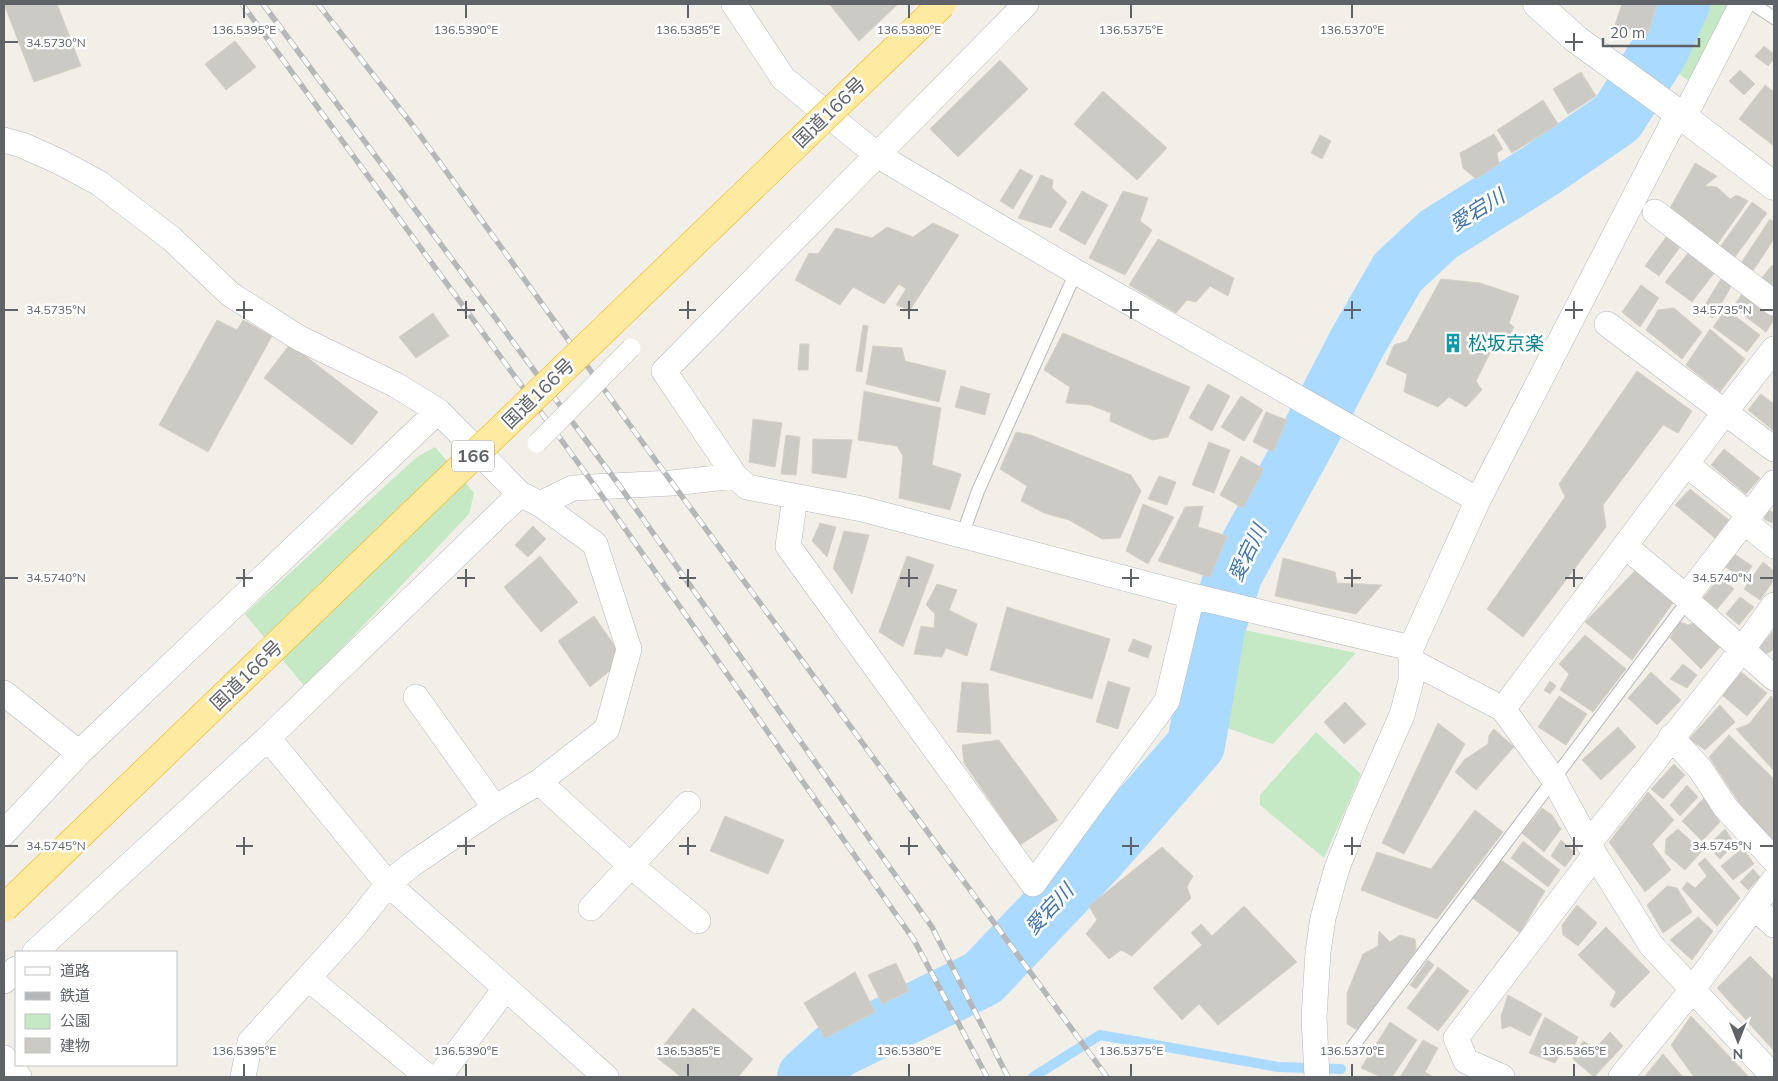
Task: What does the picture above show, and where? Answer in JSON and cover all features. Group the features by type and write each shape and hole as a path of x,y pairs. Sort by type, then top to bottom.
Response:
{"highway":[{"name":"国道166号","path":"4,908 942,4"}],"street":[{"path":"734,4 783,78 877,155 1076,272 1478,500"},
{"path":"1026,4 664,371 736,476 747,488 862,509 1200,598 1241,607 1411,655 1503,709 1554,778 1592,849 1651,946 1774,1077"},
{"path":"1537,4 1576,39 1774,186"},
{"path":"1317,1077 1314,1017 1318,952 1323,918 1337,868 1402,715 1411,681 1411,655 1478,500 1673,110 1742,4"},
{"path":"4,140 22,145 58,161 99,183 172,239 230,294 299,338 396,385 438,411 530,499 594,544 629,649 607,728 539,782 495,808 411,865 388,884 354,927 250,1042 244,1077"},
{"path":"1654,212 1774,303"},
{"path":"1607,324 1774,448"},
{"path":"536,443 631,348"},
{"path":"1503,709 1774,349"},
{"path":"4,833 79,753 438,411"},
{"path":"1686,464 1748,518 1774,546"},
{"path":"36,951 530,499 573,488 672,483 736,476"},
{"path":"1683,604 1774,482"},
{"path":"795,498 788,546 1033,884 1167,701 1200,598"},
{"path":"1625,546 1683,604 1693,606 1774,678"},
{"path":"1502,1077 1466,1061 1456,1038 1671,737 1742,650 1774,606"},
{"path":"4,693 79,753"},
{"path":"416,697 495,808"},
{"path":"1671,737 1701,770 1725,807 1774,860"},
{"path":"268,738 388,884 606,1077"},
{"path":"539,782 630,865 698,921"},
{"path":"591,908 688,804"},
{"path":"1621,1077 1692,990 1755,908 1774,880"},
{"path":"1755,908 1774,925"},
{"path":"4,980 15,970"},
{"path":"308,978 428,1077"},
{"path":"436,1077 439,1077 505,989"},
{"path":"4,1058 19,1077"}],"lane":[{"path":"1753,4 1774,18"},
{"path":"962,536 978,491 1076,272"},
{"path":"1350,1049 1683,604"}],"green space":[{"path":"1690,4 1731,4 1690,82 1663,62"},
{"path":"435,447 474,493 469,514 305,687 245,614 417,457"},
{"path":"1244,630 1356,653 1273,744 1216,724"},
{"path":"1316,732 1361,774 1324,858 1260,805 1260,795"}],"building":[{"path":"4,4 57,4 81,66 34,82"},
{"path":"898,4 859,41 830,5"},
{"path":"1622,4 1657,4 1648,34 1615,25"},
{"path":"235,41 256,67 226,90 205,64"},
{"path":"1764,46 1774,54 1774,59 1768,66 1755,56"},
{"path":"1000,60 1028,89 958,157 930,129"},
{"path":"1740,70 1755,84 1744,95 1729,81"},
{"path":"1581,72 1596,96 1568,114 1553,89"},
{"path":"1765,85 1774,92 1774,146 1739,119"},
{"path":"1103,91 1167,148 1137,180 1074,124"},
{"path":"1543,100 1558,124 1512,153 1497,130"},
{"path":"1494,134 1503,149 1497,153 1499,164 1476,179 1463,168 1460,153"},
{"path":"1320,135 1331,141 1322,159 1311,153"},
{"path":"1695,163 1717,176 1705,186 1717,187 1730,199 1737,195 1748,201 1716,246 1669,210"},
{"path":"1020,169 1033,176 1013,209 1000,201"},
{"path":"1041,175 1053,180 1052,188 1067,202 1051,228 1018,218"},
{"path":"1082,191 1108,205 1085,245 1059,230"},
{"path":"1123,191 1148,198 1140,221 1152,230 1125,275 1089,258"},
{"path":"1752,202 1767,213 1733,260 1718,250"},
{"path":"1770,219 1774,222 1774,239 1751,274 1739,266"},
{"path":"933,223 959,235 910,310 896,305 906,289 899,284 884,304 853,287 840,305 795,280 809,253 818,254 836,228 872,238 887,227 913,237"},
{"path":"1666,237 1680,247 1659,276 1645,266"},
{"path":"1158,239 1234,278 1228,296 1210,286 1196,302 1187,300 1176,313 1129,285"},
{"path":"1688,253 1714,273 1692,302 1665,282"},
{"path":"1772,265 1774,267 1774,292 1760,280"},
{"name":"松坂京楽","path":"1441,279 1480,283 1519,296 1509,323 1514,327 1503,347 1493,347 1476,381 1482,390 1466,407 1449,397 1438,407 1404,392 1407,374 1386,364 1394,345 1407,341"},
{"path":"1721,279 1732,285 1713,318 1701,311"},
{"path":"1641,285 1659,298 1640,327 1622,312"},
{"path":"1742,294 1774,317 1766,332 1733,307"},
{"path":"1674,308 1702,332 1682,359 1646,330 1658,310"},
{"path":"1726,309 1760,335 1747,352 1713,327"},
{"path":"433,313 449,336 416,358 399,337"},
{"path":"217,320 237,330 243,320 272,336 208,452 159,425"},
{"path":"863,325 868,326 862,372 856,371"},
{"path":"1710,329 1745,359 1720,392 1686,365"},
{"path":"1063,333 1190,387 1168,437 1152,440 1110,421 1111,413 1090,405 1066,403 1070,387 1044,370"},
{"path":"290,344 378,412 352,445 264,378"},
{"path":"800,344 809,344 808,370 798,370"},
{"path":"873,346 902,348 905,361 946,371 939,402 866,384"},
{"path":"1637,371 1692,411 1678,433 1663,425 1603,505 1606,527 1523,637 1487,609 1565,497 1559,484"},
{"path":"1208,384 1230,396 1212,431 1189,418"},
{"path":"961,386 990,394 985,415 955,407"},
{"path":"864,391 941,408 932,465 961,474 950,510 899,498 903,456 897,446 858,440"},
{"path":"1761,394 1774,404 1774,431 1748,410"},
{"path":"1241,396 1263,410 1244,441 1221,427"},
{"path":"1266,412 1287,420 1273,452 1253,442"},
{"path":"753,419 782,423 775,467 749,462"},
{"path":"1016,432 1031,435 1131,475 1141,491 1120,538 1102,539 1069,520 1044,513 1021,501 1027,486 1000,469"},
{"path":"786,435 800,437 796,475 781,474"},
{"path":"813,439 852,440 846,478 812,473"},
{"path":"1209,442 1230,450 1214,493 1192,485"},
{"path":"1724,449 1760,478 1746,494 1711,465"},
{"path":"1241,456 1264,469 1243,508 1220,495"},
{"path":"1159,476 1176,482 1167,505 1148,499"},
{"path":"1690,489 1729,520 1715,538 1675,505"},
{"path":"1143,504 1174,517 1148,564 1126,551"},
{"path":"1203,506 1198,527 1227,536 1210,577 1158,561 1185,507"},
{"path":"1768,510 1774,513 1772,523 1764,519"},
{"path":"820,523 836,527 827,557 812,541"},
{"path":"533,526 546,539 528,557 515,545"},
{"path":"844,531 869,535 852,594 833,568"},
{"path":"1733,553 1752,566 1744,579 1724,566"},
{"path":"540,556 578,602 541,632 504,587"},
{"path":"907,556 934,565 903,647 879,632"},
{"path":"1283,558 1335,572 1337,583 1382,585 1356,614 1275,596"},
{"path":"1763,562 1774,571 1774,580 1760,600 1744,589"},
{"path":"1635,571 1675,600 1632,660 1585,622"},
{"path":"1720,577 1734,589 1717,609 1703,598"},
{"path":"937,584 957,590 949,610 977,624 967,656 946,648 942,657 914,654 921,626 934,628 935,614 926,605"},
{"path":"1740,597 1754,607 1739,625 1726,614"},
{"path":"1007,607 1110,639 1092,699 990,670"},
{"path":"594,616 624,659 590,687 558,641"},
{"path":"1680,622 1688,625 1694,623 1720,647 1701,669 1670,638"},
{"path":"1774,630 1774,649 1765,655 1758,649"},
{"path":"1585,635 1626,669 1593,712 1560,690 1569,674 1559,664"},
{"path":"1133,639 1152,646 1148,658 1128,651"},
{"path":"1683,664 1697,675 1687,688 1670,679"},
{"path":"1651,672 1681,700 1657,725 1628,698"},
{"path":"1741,672 1767,693 1747,716 1722,695"},
{"path":"1108,681 1130,688 1118,729 1096,722"},
{"path":"1550,681 1556,686 1550,694 1544,690"},
{"path":"962,682 988,684 991,734 957,732"},
{"path":"1559,696 1587,714 1566,745 1538,727"},
{"path":"1771,696 1774,700 1774,771 1736,729 1749,724"},
{"path":"1345,702 1366,724 1344,744 1324,722"},
{"path":"1720,705 1735,722 1705,750 1689,739"},
{"path":"1438,723 1465,744 1404,854 1382,843"},
{"path":"1618,727 1636,747 1601,780 1582,760"},
{"path":"1494,729 1514,747 1476,790 1455,772 1464,760 1488,744 1489,735"},
{"path":"1729,735 1774,779 1774,843 1740,804 1709,757"},
{"path":"999,740 1058,820 1020,845 964,763 962,745"},
{"path":"1674,764 1685,775 1663,799 1651,789"},
{"path":"1687,785 1698,797 1680,816 1670,805"},
{"path":"1648,792 1674,820 1652,844 1671,870 1645,892 1609,842"},
{"path":"1704,798 1720,822 1702,841 1682,821"},
{"path":"1542,808 1552,815 1561,829 1544,852 1522,833"},
{"path":"1475,810 1503,832 1437,919 1361,890 1377,852 1431,869"},
{"path":"725,816 784,840 768,874 710,851"},
{"path":"1678,829 1702,851 1685,870 1665,853 1666,839"},
{"path":"1725,829 1735,844 1720,859 1707,846"},
{"path":"1561,840 1575,853 1565,867 1551,856"},
{"path":"1523,841 1560,870 1548,887 1511,858"},
{"path":"1162,847 1193,876 1187,887 1191,898 1132,956 1121,950 1109,959 1086,934 1097,920 1089,906"},
{"path":"1743,848 1754,864 1733,880 1721,866"},
{"path":"1705,858 1740,898 1717,926 1682,889 1687,882 1695,888 1707,876 1698,864"},
{"path":"1501,860 1545,891 1520,933 1471,897"},
{"path":"1753,869 1760,877 1748,890 1740,882"},
{"path":"1667,886 1677,888 1692,912 1663,933 1647,905"},
{"path":"1577,905 1597,923 1578,946 1563,935 1562,925"},
{"path":"1244,906 1297,962 1218,1025 1199,1004 1182,1020 1153,988 1202,945 1191,933 1201,924 1212,936"},
{"path":"1698,917 1713,931 1692,960 1670,940"},
{"path":"1606,927 1650,972 1614,1008 1610,1005 1616,992 1578,955"},
{"path":"1379,931 1390,942 1400,935 1415,939 1416,950 1359,1031 1347,1024 1347,993 1363,954 1378,946"},
{"path":"1750,956 1774,980 1774,1051 1717,988"},
{"path":"1428,960 1434,965 1416,989 1410,985"},
{"path":"896,963 909,991 882,1004 868,975"},
{"path":"1438,967 1469,991 1438,1031 1407,1008"},
{"path":"855,972 875,1012 825,1038 804,1003"},
{"path":"1508,995 1542,1014 1530,1036 1510,1026 1502,1029 1501,1016"},
{"path":"693,1008 753,1059 738,1077 681,1077 655,1056"},
{"path":"1691,1016 1749,1077 1694,1077 1671,1045"},
{"path":"1545,1017 1578,1037 1572,1053 1561,1053 1555,1063 1529,1053"},
{"path":"1390,1022 1417,1040 1392,1077 1381,1077 1361,1068"},
{"path":"1610,1032 1623,1046 1594,1077 1573,1059 1583,1041 1596,1048"},
{"path":"1423,1040 1438,1048 1425,1072 1433,1077 1400,1077"},
{"path":"1663,1054 1683,1077 1645,1076"}],"waterway":[{"name":"愛宕川","path":"806,1077 836,1050 983,978 1098,857 1196,745 1216,629 1234,573 1309,436 1357,343 1398,272 1439,234 1540,171 1617,118 1659,52 1681,4"},
{"path":"1033,1077 1100,1035 1278,1067 1341,1069"}],"railway":[{"path":"242,4 595,486 914,940 987,1077"},
{"path":"263,4 619,485 932,927 1008,1077"},
{"path":"318,4 414,127 1107,1077"}],"place":[{"name":"松坂京楽","path":"1453,343"}]}
